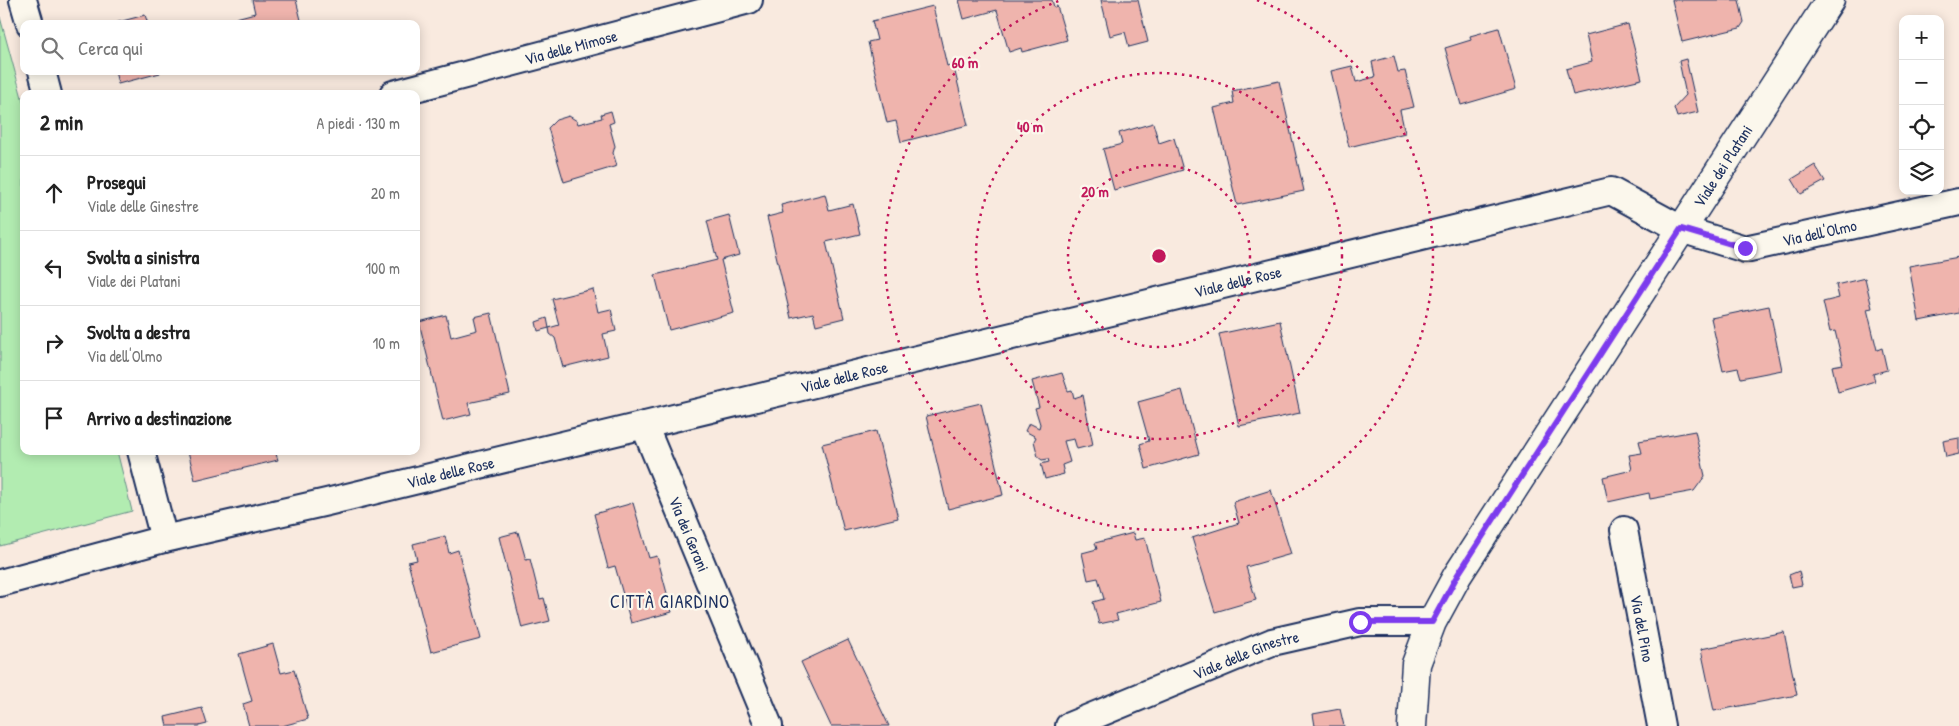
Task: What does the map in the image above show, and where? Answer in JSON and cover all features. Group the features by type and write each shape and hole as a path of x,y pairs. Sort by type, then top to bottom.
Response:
{"main road":[{"name":"Viale dei Platani","path":"1412,726 1416,664 1432,622 1457,576 1830,0"}],"street":[{"path":"23,0 29,20"},
{"name":"Via delle Mimose","path":"408,90 749,0"},
{"path":"43,75 47,90"},
{"name":"Viale delle Rose","path":"0,583 164,539 327,502 1611,191 1681,229"},
{"name":"Via dell'Olmo","path":"1681,229 1745,248 1959,202"},
{"name":"Via dei Gerani","path":"644,425 769,726"},
{"path":"142,455 164,539"},
{"name":"Via del Pino","path":"1624,530 1661,726"},
{"name":"Viale delle Ginestre","path":"1069,726 1272,642 1360,622 1432,622"}],"green space":[{"path":"0,17 20,90 20,455 118,455 132,511 0,546"}],"building":[{"path":"252,0 296,0 301,20 237,20 236,18 255,13"},
{"path":"959,0 1052,0 1054,7 1057,6 1067,40 1022,52 1021,48 1009,52 997,10 964,19"},
{"path":"1101,0 1138,0 1148,42 1129,47 1125,32 1110,36"},
{"path":"1672,0 1739,0 1744,22 1740,28 1682,42"},
{"path":"933,6 947,66 953,64 968,125 901,142 896,121 887,123 868,42 877,40 872,21"},
{"path":"145,15 147,20 126,20"},
{"path":"1628,24 1642,79 1573,95 1566,69 1592,62 1586,35"},
{"path":"1499,28 1516,89 1461,105 1445,48 1471,40 1470,36"},
{"path":"1394,56 1398,72 1405,71 1414,107 1400,110 1405,133 1349,147 1331,71 1352,66 1356,82 1375,77 1372,62"},
{"path":"1686,59 1698,112 1677,117 1674,108 1686,95 1679,61"},
{"path":"116,75 152,75 118,84"},
{"path":"1279,81 1304,191 1237,205 1214,108 1234,103 1232,91"},
{"path":"611,111 614,122 609,124 615,146 613,153 617,166 564,182 548,128 556,120 569,116 577,121 578,124 602,118 601,114"},
{"path":"1153,123 1159,143 1174,138 1183,170 1114,190 1103,149 1122,144 1119,133"},
{"path":"1815,165 1825,181 1801,194 1792,179"},
{"path":"825,194 829,210 853,204 860,234 826,242 844,318 816,325 813,313 791,318 767,217 783,213 781,205"},
{"path":"729,215 739,255 721,260 734,313 669,330 655,275 717,260 707,221"},
{"path":"1959,257 1959,313 1919,321 1909,266"},
{"path":"1865,278 1872,308 1867,309 1877,350 1882,348 1887,370 1873,374 1875,381 1838,392 1832,366 1843,364 1835,331 1830,332 1823,302 1839,298 1836,285"},
{"path":"593,289 598,312 611,309 616,331 603,334 608,356 563,367 555,338 550,334 549,328 559,325 552,299"},
{"path":"1769,306 1782,370 1741,378 1738,368 1723,371 1711,318"},
{"path":"491,313 510,394 468,403 471,414 443,421 420,322 446,315 451,337 477,330 474,317"},
{"path":"547,318 549,328 538,331 536,322"},
{"path":"1280,321 1300,413 1239,426 1219,334"},
{"path":"1062,373 1068,391 1072,390 1074,398 1083,395 1093,445 1077,449 1074,439 1064,441 1070,462 1062,465 1064,474 1045,479 1041,464 1049,462 1048,459 1042,460 1038,457 1034,441 1036,437 1025,431 1029,423 1039,428 1040,424 1035,408 1039,407 1032,381"},
{"path":"1182,390 1199,454 1146,469 1140,444 1149,441 1138,402"},
{"path":"981,403 1003,495 948,509 926,416"},
{"path":"876,431 898,518 844,531 822,444"},
{"path":"1695,431 1705,476 1694,491 1650,499 1649,493 1608,502 1603,477 1632,470 1629,455 1642,453 1639,441"},
{"path":"1959,438 1959,454 1946,457 1943,441"},
{"path":"189,455 276,455 278,460 195,480"},
{"path":"1271,490 1291,554 1246,567 1256,600 1215,612 1192,538 1239,523 1233,502"},
{"path":"633,503 649,558 657,556 672,612 631,623 615,566 608,568 594,514"},
{"path":"518,532 526,560 530,559 540,599 544,598 550,621 522,628 499,537"},
{"path":"1133,533 1135,540 1145,538 1161,602 1116,614 1118,620 1099,624 1093,602 1104,599 1098,578 1088,580 1082,553 1097,549 1095,543"},
{"path":"445,536 449,553 458,550 481,639 431,652 408,562 417,560 413,544"},
{"path":"1799,571 1802,585 1792,587 1789,575"},
{"path":"1784,632 1797,695 1714,711 1701,649"},
{"path":"848,640 889,726 831,726 801,662"},
{"path":"273,644 281,673 294,670 308,719 282,726 249,726 243,704 252,701 239,654"},
{"path":"202,708 207,724 199,726 167,726 165,717"},
{"path":"1340,709 1344,726 1315,726 1313,714"}],"district":[{"name":"CITTÀ GIARDINO","path":"670,601"}],"route":[{"path":"1360,622 1432,622 1457,576 1681,229 1745,248"}]}
